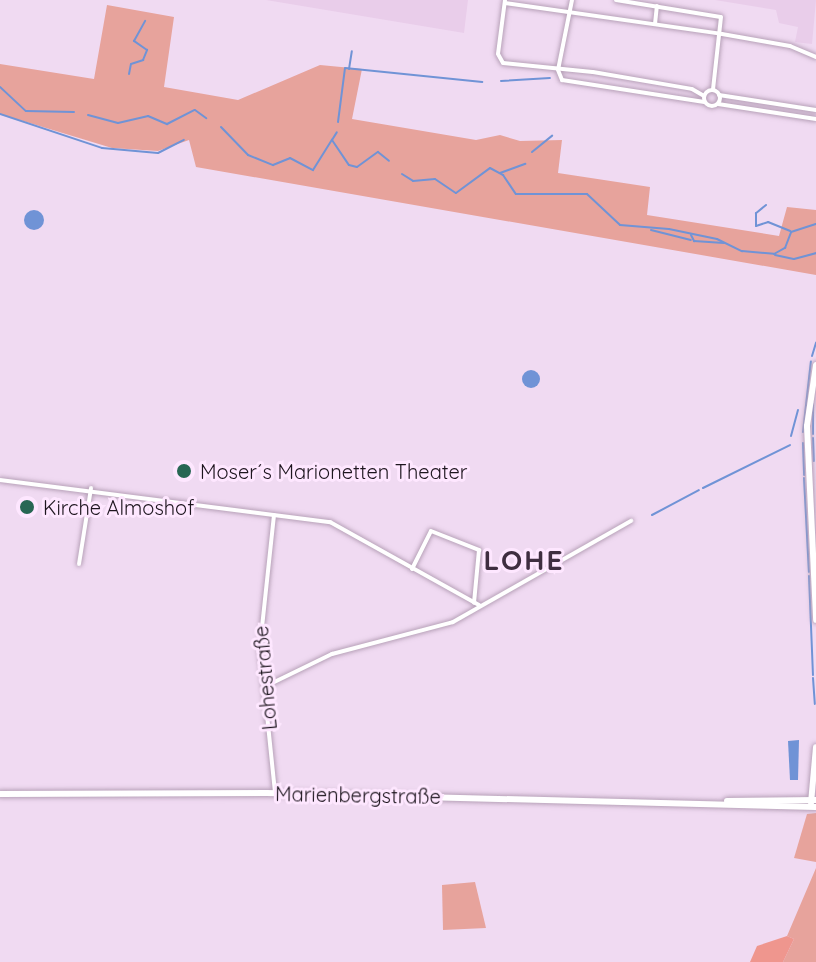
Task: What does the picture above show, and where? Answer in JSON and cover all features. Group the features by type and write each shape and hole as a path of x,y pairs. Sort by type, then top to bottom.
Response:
{"main road":[{"path":"816,365 807,419 816,620"},
{"path":"814,803 816,747"},
{"name":"Marienbergstraße","path":"0,794 275,793 814,803"}],"street":[{"path":"572,0 558,70 562,80 704,99 718,104 816,119"},
{"path":"616,0 716,15 723,20 713,90 704,99"},
{"path":"704,99 692,89 499,59 505,1 790,46 816,57"},
{"path":"655,25 657,6"},
{"path":"713,90 719,95 816,110"},
{"path":"718,104 719,95"},
{"path":"0,480 91,488 170,505 330,522 476,604"},
{"path":"79,564 91,488"},
{"name":"Lohestraße","path":"274,515 260,607 264,687 275,793"},
{"path":"264,687 332,654 433,630 631,521"},
{"path":"412,569 431,531 479,550 476,604"}],"shaded area":[{"path":"266,0 468,0 464,33"},
{"path":"715,0 816,0 812,44 795,42 798,27 779,23 776,10"},
{"path":"107,5 174,17 164,87 238,100 320,65 362,69 352,119 476,140 500,135 520,141 562,140 558,173 650,187 647,215 779,236 787,207 816,210 816,275 196,167 189,140 158,151 112,148 0,114 0,64 94,79"},
{"path":"816,813 816,862 794,858 807,814"},
{"path":"816,868 816,962 783,962 794,939 787,936"},
{"path":"475,882 486,928 443,930 442,885"},
{"path":"787,936 794,939 783,962 750,962 757,946"}],"water":[{"path":"34,210 41,213 44,220 41,227 34,230 27,227 24,220 27,213"},
{"path":"527,370 535,370 540,379 538,386 527,388 522,383 522,375"},
{"path":"799,740 798,780 790,780 788,741"}],"waterway":[{"path":"129,74 131,64 143,60 147,50 134,41 145,21"},
{"path":"349,69 352,51"},
{"path":"338,122 345,68 482,82"},
{"path":"501,81 550,78"},
{"path":"0,87 26,111 74,112"},
{"path":"88,115 118,123 148,116 167,124 195,110 206,118"},
{"path":"0,114 102,148 158,153 184,140"},
{"path":"221,127 248,155 273,165 290,158 313,170 332,140 349,165 357,167 378,152 389,161"},
{"path":"332,140 337,132"},
{"path":"532,152 552,136"},
{"path":"500,173 525,164"},
{"path":"402,174 413,181 435,179 456,193 490,168 503,175 516,194 587,194 620,225 669,229 717,239 742,251 774,254 785,248 791,232 816,224"},
{"path":"766,205 756,213 756,226 768,222 790,231"},
{"path":"651,230 691,240"},
{"path":"691,235 694,241 724,243"},
{"path":"775,255 794,259 816,253"},
{"path":"812,356 816,343"},
{"path":"803,432 811,361"},
{"path":"813,404 813,434"},
{"path":"791,436 798,410"},
{"path":"813,438 814,461"},
{"path":"803,443 804,475"},
{"path":"703,488 790,445"},
{"path":"804,478 809,572"},
{"path":"652,515 699,490"},
{"path":"809,576 813,675"},
{"path":"813,678 815,704"}],"place":[{"name":"Moser´s Marionetten Theater","path":"184,471"},
{"name":"Kirche Almoshof","path":"27,507"}],"district":[{"name":"LOHE","path":"524,560"}]}
